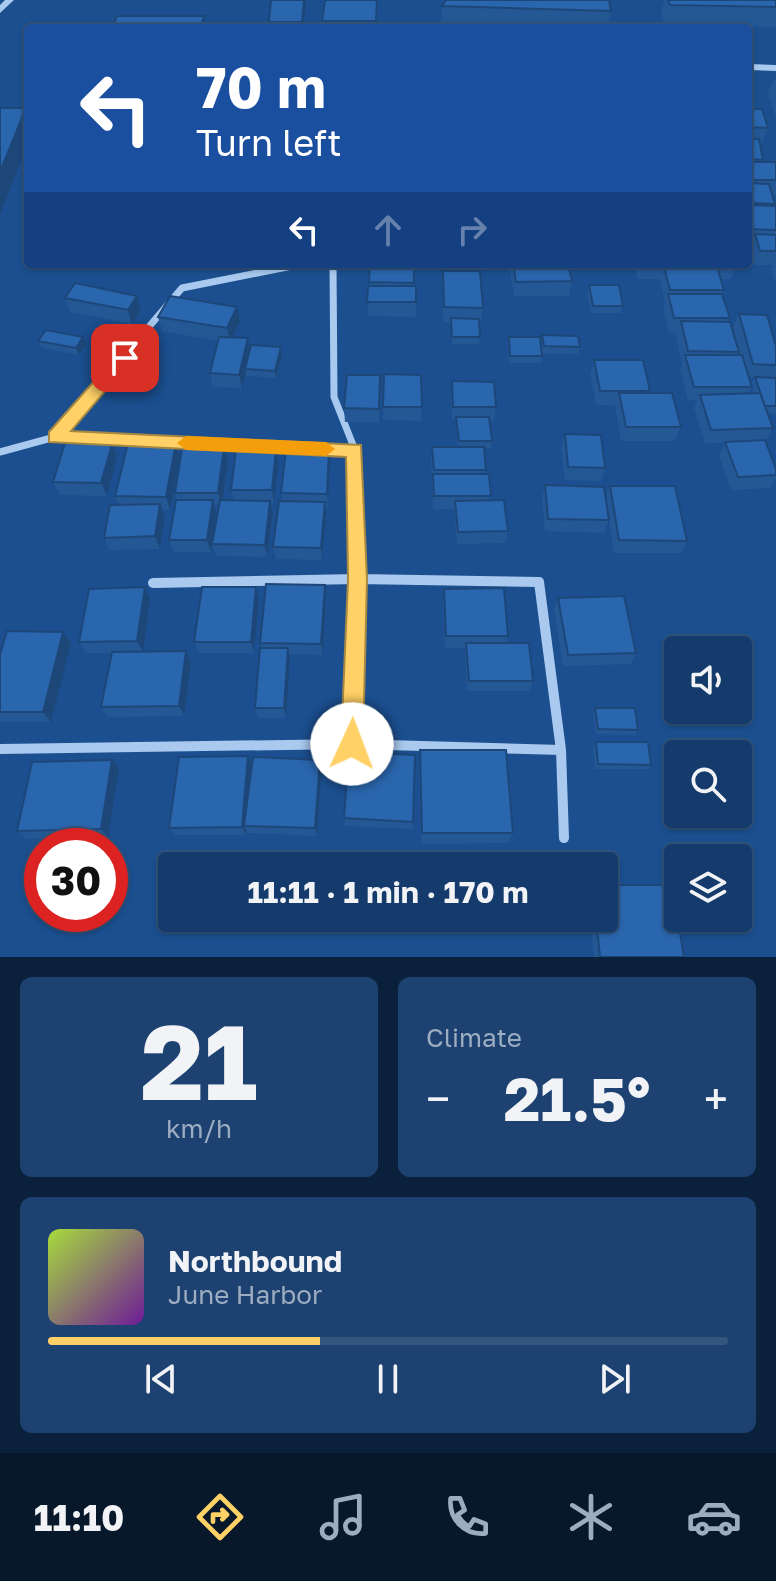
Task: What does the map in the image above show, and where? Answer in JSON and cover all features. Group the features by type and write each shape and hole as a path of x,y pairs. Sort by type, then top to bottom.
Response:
{"street":[{"path":"0,10 10,0"},
{"path":"752,67 776,68"},
{"path":"55,437 182,288 282,268"},
{"path":"333,268 334,397 355,450 357,579 352,744"},
{"path":"0,452 55,437 355,450"},
{"path":"153,583 357,579 539,582 561,750 564,838"},
{"path":"0,749 352,744 561,750"}],"building":[{"path":"271,0 304,0 302,22 269,22"},
{"path":"325,0 377,0 376,21 322,21"},
{"path":"446,0 609,0 611,11 442,6"},
{"path":"668,0 776,0 776,7 670,5"},
{"path":"117,16 204,16 202,24 114,24"},
{"path":"0,108 24,108 24,113 0,172"},
{"path":"752,109 762,109 768,128 752,127"},
{"path":"752,138 759,139 763,160 752,159"},
{"path":"752,162 776,162 776,180 752,180"},
{"path":"752,183 769,184 775,204 752,203"},
{"path":"752,205 776,206 776,230 752,229"},
{"path":"755,234 776,235 776,251 760,251"},
{"path":"370,268 414,268 414,283 369,282"},
{"path":"514,268 569,268 572,281 516,282"},
{"path":"664,268 717,268 724,290 670,290"},
{"path":"443,271 480,271 483,308 444,307"},
{"path":"75,283 137,296 128,310 65,298"},
{"path":"589,285 619,285 623,306 593,306"},
{"path":"368,286 416,286 416,302 367,302"},
{"path":"668,294 722,294 730,318 674,318"},
{"path":"170,296 237,307 227,328 158,317"},
{"path":"739,314 767,315 776,346 776,365 753,364"},
{"path":"451,318 479,319 480,337 452,337"},
{"path":"681,321 730,322 739,352 688,351"},
{"path":"46,330 83,337 76,348 38,341"},
{"path":"542,335 578,336 580,347 544,346"},
{"path":"219,337 248,338 239,375 210,373"},
{"path":"509,337 540,337 542,356 510,356"},
{"path":"251,345 281,347 275,371 245,369"},
{"path":"685,355 742,355 752,387 694,387"},
{"path":"594,360 643,360 650,391 600,391"},
{"path":"384,374 421,375 422,407 383,407"},
{"path":"347,375 380,375 379,409 344,408"},
{"path":"755,377 776,378 776,406 765,406"},
{"path":"452,381 494,382 496,407 453,407"},
{"path":"619,393 672,393 681,427 626,427"},
{"path":"760,393 773,428 711,430 700,395"},
{"path":"456,417 489,417 492,441 459,441"},
{"path":"565,434 601,435 605,468 568,467"},
{"path":"765,440 776,475 738,477 725,442"},
{"path":"65,443 112,444 101,483 53,482"},
{"path":"128,443 176,443 166,497 115,496"},
{"path":"432,447 484,447 486,470 434,470"},
{"path":"182,448 224,448 218,493 175,493"},
{"path":"236,450 276,450 272,490 231,490"},
{"path":"286,450 329,450 327,494 281,493"},
{"path":"433,474 489,474 491,496 434,496"},
{"path":"545,485 604,487 609,520 548,519"},
{"path":"610,486 675,486 687,541 619,540"},
{"path":"176,500 213,500 207,540 169,540"},
{"path":"220,500 270,501 265,545 212,544"},
{"path":"504,500 508,531 458,532 455,501"},
{"path":"279,501 325,502 321,548 273,547"},
{"path":"160,504 155,536 104,538 110,505"},
{"path":"266,584 325,585 321,644 260,643"},
{"path":"145,587 137,641 79,642 89,589"},
{"path":"202,587 256,587 251,642 194,642"},
{"path":"504,588 508,636 446,636 444,589"},
{"path":"624,596 636,653 568,655 558,598"},
{"path":"7,631 63,632 43,712 0,712 0,654"},
{"path":"466,643 529,643 533,681 469,681"},
{"path":"260,648 288,648 284,708 255,708"},
{"path":"186,651 179,706 101,707 112,652"},
{"path":"595,708 635,708 638,730 598,729"},
{"path":"596,742 648,742 651,765 598,764"},
{"path":"420,750 506,750 513,833 422,833"},
{"path":"349,752 415,755 413,822 344,818"},
{"path":"248,756 242,827 169,828 179,757"},
{"path":"253,757 320,760 315,828 244,826"},
{"path":"112,760 101,828 24,828 24,831 17,831 32,762"},
{"path":"618,885 664,885 664,932 680,932 684,957 600,957 597,932 618,932"}],"slow traffic":[{"path":"186,443 326,449"}],"route":[{"path":"125,358 55,437 355,450 357,579 352,744"}]}
